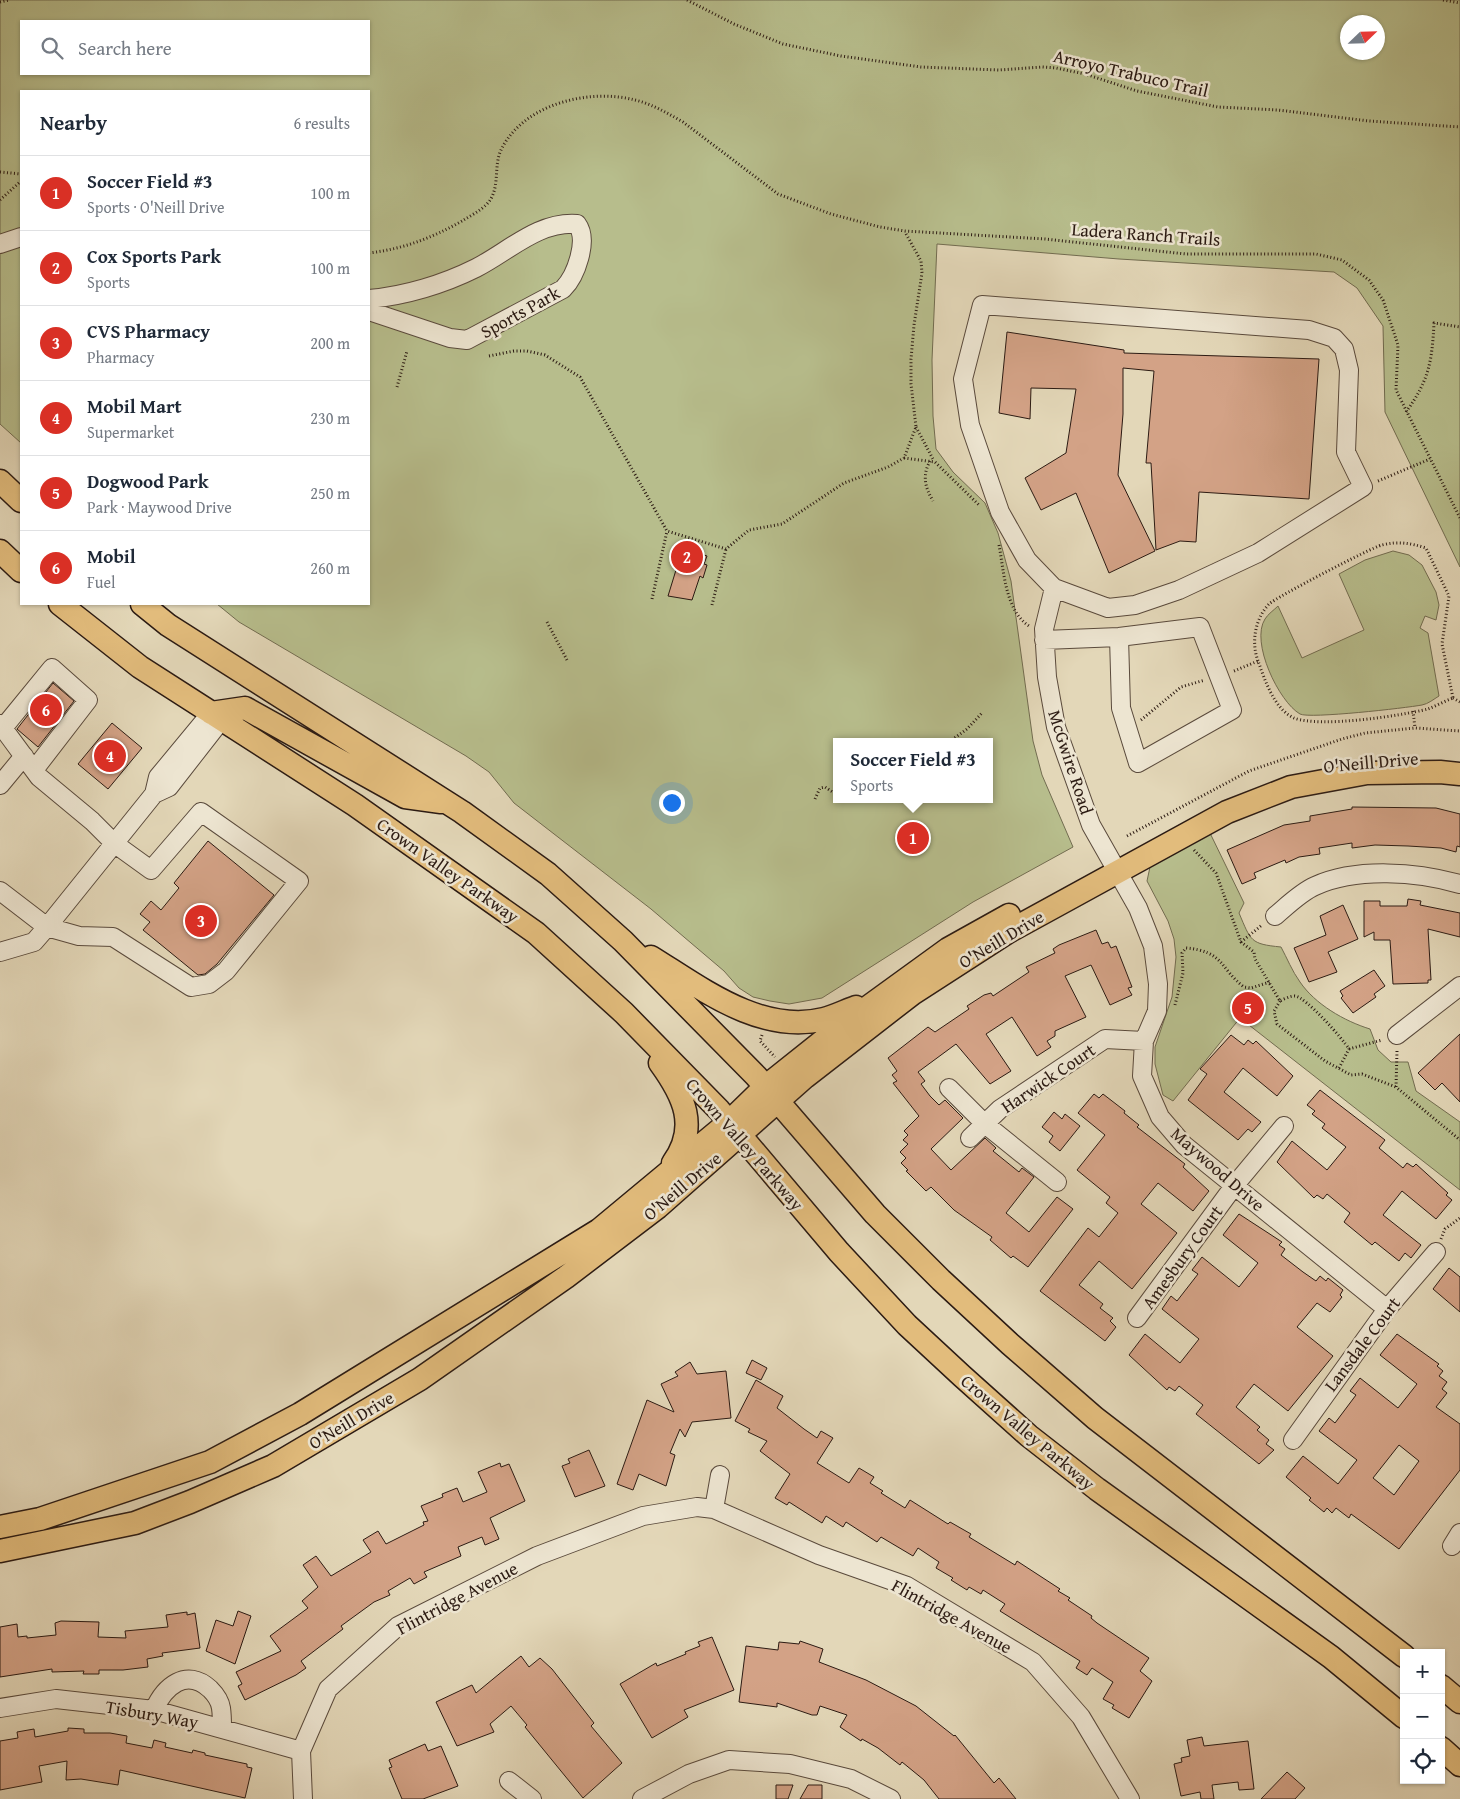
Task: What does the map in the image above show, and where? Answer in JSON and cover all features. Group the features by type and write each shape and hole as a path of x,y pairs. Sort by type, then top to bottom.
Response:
{"main road":[{"path":"0,481 20,500"},
{"path":"0,551 20,570"},
{"name":"Crown Valley Parkway","path":"61,605 140,667 363,810 536,933 624,1013 735,1129 839,1252 907,1325 1016,1424 1097,1489 1331,1657 1400,1714"},
{"path":"143,605 168,625 447,802 548,874 623,940 771,1094 875,1214 941,1280 1010,1344 1095,1418 1400,1653"},
{"path":"216,716 245,708 405,797 447,802"},
{"name":"O'Neill Drive","path":"771,1094 912,994 1114,864 1225,798 1273,777 1365,758 1427,756 1460,761"},
{"name":"O'Neill Drive","path":"0,1551 135,1523 274,1466 420,1379 566,1277 658,1208 771,1094 890,989 948,950 1114,864 1184,835 1227,812 1290,787 1367,774 1440,772 1460,774"},
{"path":"623,940 719,998 760,1017 790,1022 823,1019 857,1007 890,989"},
{"path":"624,1013 675,1085 687,1120 686,1138 679,1155 663,1176"},
{"name":"O'Neill Drive","path":"0,1527 40,1519 210,1462 300,1414 599,1230 663,1176 735,1129"},
{"path":"1445,1689 1460,1702"},
{"path":"1445,1752 1460,1765"}],"street":[{"name":"Sports Park","path":"370,299 401,294 463,274 486,263 528,236 550,227 576,224 582,235 583,242 572,277 563,289 467,340 450,338 370,311"},
{"path":"0,244 20,237"},
{"path":"982,305 1309,330 1334,338 1344,349 1349,370 1346,452 1363,487 1258,553 1179,590 1144,602 1108,608 1054,588 1027,560 1000,512 970,425 963,379 982,305"},
{"name":"McGwire Road","path":"1054,588 1044,629 1044,640 1047,677 1056,727 1091,825 1114,864"},
{"path":"1044,640 1119,637 1200,627 1232,710 1138,763 1121,708 1119,637"},
{"path":"0,891 47,927 78,936 113,937 190,987 209,984 226,970 300,881 201,812 152,870 115,844 92,820 39,777 1,726 52,668 88,700 34,770"},
{"path":"0,952 34,942 154,794 158,777 216,716"},
{"path":"0,785 24,756"},
{"name":"Maywood Drive","path":"1114,864 1138,908 1153,946 1158,984 1156,1010 1144,1041 1142,1076 1160,1117 1184,1145 1386,1309"},
{"path":"1275,916 1315,886 1366,872 1438,878 1460,884"},
{"path":"1397,1035 1460,986"},
{"name":"Harwick Court","path":"970,1138 1000,1109 1105,1039 1144,1041"},
{"name":"Harwick Court","path":"949,1088 985,1124 1057,1182"},
{"name":"Amesbury Court","path":"1137,1318 1234,1186 1284,1126"},
{"name":"Lansdale Court","path":"1293,1440 1386,1309 1436,1252"},
{"path":"714,1509 720,1475"},
{"name":"Flintridge Avenue","path":"303,1799 301,1751 328,1689 398,1626 537,1556 643,1516 697,1508 714,1509 819,1555 907,1586 1033,1662 1080,1717 1130,1799"},
{"path":"154,1710 161,1694 175,1683 189,1678 204,1683 215,1694 221,1707 222,1728"},
{"name":"Tisbury Way","path":"0,1708 56,1699 154,1710 301,1751"},
{"path":"642,1799 689,1774 729,1760 790,1764 842,1777 891,1799"},
{"path":"509,1781 532,1799"}],"path":[{"path":"0,2 9,0"},
{"name":"Arroyo Trabuco Trail","path":"687,0 734,24 783,44 841,56 921,68 999,70 1056,68 1085,74 1136,91 1218,107 1278,110 1369,121 1460,127"},
{"path":"1443,0 1460,3"},
{"name":"Ladera Ranch Trails","path":"370,252 401,247 427,239 486,205 494,193 500,151 506,141 530,118 552,106 586,97 618,96 653,106 683,122 734,163 778,194 831,214 905,232 1045,239 1186,254 1316,254 1342,260 1369,280 1383,300 1398,344 1396,390 1460,518"},
{"path":"0,172 20,174"},
{"path":"0,200 20,182"},
{"path":"905,232 920,261 922,273 911,359 911,384 916,427 935,462 984,509"},
{"path":"1406,412 1422,389 1432,357 1434,323 1460,327"},
{"path":"489,356 527,350 545,354 580,377 667,531 652,599"},
{"path":"396,386 407,351"},
{"path":"904,458 916,427"},
{"path":"712,606 726,549 749,530 782,524 844,483 888,467 904,458 935,462"},
{"path":"1363,487 1430,459"},
{"path":"930,461 924,475 925,483 933,501"},
{"path":"667,531 726,549"},
{"path":"997,538 1010,598 1018,615 1031,627"},
{"path":"1453,698 1430,708 1389,716 1316,722 1293,717 1276,703 1258,661 1254,650 1257,623 1270,603 1380,545 1404,542 1426,548 1449,596 1442,644 1453,698 1460,702"},
{"path":"547,622 567,660"},
{"path":"1126,726 1138,723 1181,687 1220,677 1258,661"},
{"path":"1413,711 1415,728"},
{"path":"955,738 967,729 982,713"},
{"path":"1127,836 1250,771 1342,738 1366,733 1415,728 1460,731"},
{"path":"814,799 820,788 825,787 833,792"},
{"path":"1184,835 1198,856 1207,862 1216,873 1241,942 1254,952 1255,959 1280,1001"},
{"path":"1241,942 1275,916"},
{"path":"1171,1012 1177,999 1183,973 1182,954 1186,948 1196,948 1214,955 1244,987 1251,988 1270,982"},
{"path":"1349,1049 1331,1025 1301,998 1294,996 1280,1001 1274,1010 1277,1024 1325,1061 1351,1075 1362,1074 1372,1076 1396,1087 1460,1140"},
{"path":"763,1032 760,1041 776,1058 774,1060"},
{"path":"1339,1068 1349,1049 1397,1035 1396,1087"},
{"path":"1436,1252 1445,1228 1460,1218"}],"green space":[{"path":"0,0 1460,0 1460,567 1385,412 1383,326 1357,288 1334,272 1119,259 937,244 932,360 933,416 936,449 953,472 985,503 998,533 1011,581 1033,741 1042,775 1073,847 973,902 822,998 789,1004 753,997 739,988 724,971 651,909 514,803 489,772 466,756 239,622 218,605 370,605 370,90 20,90 20,442 0,424"},
{"path":"1393,551 1409,555 1422,565 1436,592 1439,605 1436,620 1425,616 1420,628 1428,633 1439,696 1422,705 1338,714 1300,714 1284,697 1269,671 1261,642 1261,629 1265,619 1278,606 1302,658 1364,630 1339,574 1365,560"},
{"path":"1209,831 1244,903 1239,913 1249,935 1257,942 1281,947 1297,978 1314,998 1340,1016 1370,1029 1378,1050 1391,1062 1408,1062 1416,1091 1460,1122 1460,1190 1240,1018 1173,1101 1163,1095 1155,1064 1155,1047 1172,997 1176,957 1174,939 1168,921 1147,881 1150,867"}],"building":[{"path":"1007,332 1124,350 1124,353 1319,359 1309,499 1199,492 1196,542 1180,541 1156,550 1151,463 1146,463 1154,371 1123,368 1123,414 1118,475 1155,551 1109,573 1076,493 1041,510 1025,478 1066,453 1076,389 1031,388 1030,419 999,413"},
{"path":"683,548 707,556 704,564 707,565 703,578 700,576 692,600 668,596 676,570 674,569 678,555 680,556"},
{"path":"53,683 74,701 38,747 17,729"},
{"path":"112,723 142,748 108,789 78,764"},
{"path":"1352,807 1436,808 1460,814 1460,847 1457,846 1456,852 1441,848 1408,846 1375,845 1352,848 1352,843 1319,848 1320,854 1299,857 1286,863 1285,860 1254,873 1256,878 1242,884 1227,850 1284,825 1310,821 1310,816 1352,809"},
{"path":"208,841 274,895 217,964 205,974 198,975 143,930 150,922 140,914 151,901 161,910 179,888 174,883"},
{"path":"1408,899 1421,901 1420,905 1460,913 1460,937 1428,929 1431,980 1428,980 1428,983 1393,984 1390,940 1374,940 1374,932 1364,937 1364,901 1380,901 1380,906 1407,906"},
{"path":"1343,905 1358,939 1328,952 1337,972 1309,982 1294,948 1326,935 1320,916"},
{"path":"1096,930 1102,944 1108,942 1111,948 1116,946 1132,987 1128,988 1132,995 1110,1005 1091,965 1065,976 1086,1017 1055,1031 1055,1036 1047,1041 1051,1047 1037,1056 1012,1017 986,1034 1011,1071 990,1084 956,1044 918,1072 925,1081 921,1084 930,1096 939,1105 945,1100 963,1118 931,1149 951,1170 985,1138 996,1148 993,1151 1019,1172 1022,1168 1034,1177 1006,1213 1029,1232 1057,1197 1073,1209 1028,1267 1013,1256 1011,1258 990,1240 992,1237 954,1210 931,1187 926,1191 906,1171 908,1170 901,1163 906,1158 900,1152 908,1144 903,1140 908,1135 904,1131 919,1116 893,1083 897,1081 892,1075 897,1071 888,1058 928,1027 935,1032 969,1009 967,1006 984,995 991,993 993,996 1029,972 1026,967 1055,953 1053,949 1059,945"},
{"path":"1374,970 1385,986 1374,994 1376,997 1353,1013 1341,998 1343,996 1340,991"},
{"path":"1460,1034 1460,1102 1442,1083 1435,1090 1418,1073"},
{"path":"1231,1035 1244,1045 1248,1040 1253,1044 1256,1041 1293,1076 1277,1096 1243,1068 1224,1092 1261,1122 1252,1132 1248,1129 1238,1140 1188,1100 1207,1074 1200,1069"},
{"path":"1320,1090 1385,1140 1379,1148 1403,1168 1407,1163 1413,1167 1416,1164 1448,1193 1446,1195 1452,1200 1436,1219 1402,1191 1383,1215 1421,1245 1411,1258 1405,1253 1399,1261 1375,1242 1372,1245 1344,1222 1350,1213 1327,1194 1323,1199 1317,1195 1314,1198 1277,1162 1292,1141 1327,1170 1346,1147 1322,1128 1325,1124 1312,1114 1315,1111 1307,1105"},
{"path":"1094,1094 1099,1098 1103,1094 1125,1111 1124,1113 1139,1125 1137,1127 1185,1164 1183,1167 1209,1191 1193,1211 1158,1183 1141,1204 1177,1233 1132,1289 1099,1261 1079,1285 1103,1304 1100,1308 1113,1318 1110,1321 1116,1327 1105,1341 1040,1291 1088,1228 1099,1237 1118,1213 1106,1203 1110,1197 1077,1170 1105,1135 1078,1113"},
{"path":"1054,1112 1062,1119 1065,1114 1080,1126 1060,1151 1049,1142 1053,1136 1042,1127"},
{"path":"1239,1214 1282,1242 1279,1245 1285,1249 1281,1255 1303,1272 1316,1281 1320,1276 1326,1281 1328,1278 1343,1290 1340,1295 1342,1297 1330,1312 1317,1303 1297,1327 1333,1356 1288,1411 1254,1384 1236,1407 1260,1427 1257,1430 1269,1440 1266,1444 1274,1450 1259,1464 1196,1414 1203,1405 1179,1386 1175,1391 1169,1387 1167,1390 1129,1355 1145,1334 1180,1363 1199,1339 1162,1309 1171,1296 1177,1301 1198,1274 1192,1270 1202,1257 1239,1287 1258,1263 1223,1235"},
{"path":"1449,1268 1460,1277 1460,1312 1433,1289"},
{"path":"1397,1334 1439,1364 1437,1366 1443,1371 1439,1376 1447,1382 1442,1389 1447,1393 1436,1407 1460,1424 1460,1470 1399,1549 1351,1514 1349,1518 1336,1508 1332,1513 1327,1508 1324,1512 1286,1477 1303,1456 1338,1484 1357,1460 1319,1431 1329,1418 1335,1423 1356,1395 1350,1391 1360,1378 1398,1408 1417,1384 1380,1355","holes":["1399,1445 1419,1461 1394,1495 1373,1478"]},
{"path":"752,1360 767,1368 761,1380 746,1373"},
{"path":"690,1362 697,1374 726,1371 731,1418 692,1422 685,1437 680,1429 670,1453 675,1455 666,1486 639,1474 633,1490 617,1484 647,1400 674,1412 661,1384 678,1376 675,1372"},
{"path":"756,1380 783,1396 777,1408 804,1429 817,1438 821,1431 833,1438 817,1463 849,1483 859,1468 874,1477 870,1483 883,1491 881,1493 905,1508 910,1500 948,1524 950,1522 971,1534 969,1537 1015,1565 1017,1561 1060,1589 1058,1591 1092,1616 1091,1618 1097,1623 1149,1658 1140,1671 1152,1681 1129,1718 1112,1708 1114,1705 1103,1699 1113,1682 1092,1668 1087,1675 1076,1668 1080,1661 1000,1611 1005,1604 983,1590 981,1594 969,1587 967,1590 951,1580 953,1578 936,1568 939,1562 918,1548 913,1556 881,1537 877,1542 846,1522 843,1527 826,1516 822,1523 789,1502 787,1505 775,1498 790,1474 760,1451 767,1441 748,1432 750,1429 735,1421"},
{"path":"589,1450 605,1486 575,1497 562,1466 570,1463 568,1459"},
{"path":"500,1463 501,1467 509,1464 525,1501 490,1518 499,1539 485,1545 482,1537 458,1547 461,1556 424,1572 427,1577 414,1584 410,1578 388,1591 390,1595 374,1602 341,1626 343,1629 301,1661 306,1668 296,1675 245,1700 238,1686 242,1684 236,1672 281,1651 270,1636 308,1608 302,1601 318,1587 303,1565 316,1556 331,1576 371,1552 363,1540 378,1531 386,1544 424,1525 423,1522 428,1521 421,1506 443,1497 442,1494 457,1488 463,1502 487,1492 478,1472"},
{"path":"238,1611 251,1616 235,1664 206,1651 216,1620 233,1626"},
{"path":"187,1612 187,1615 195,1613 200,1648 162,1653 163,1656 147,1659 148,1667 99,1670 99,1674 83,1674 84,1671 52,1672 52,1669 0,1677 0,1627 17,1624 18,1637 27,1636 27,1638 56,1635 55,1623 61,1621 99,1622 98,1637 126,1638 125,1631 168,1627 166,1615"},
{"path":"712,1637 734,1690 684,1710 688,1717 652,1738 620,1684 656,1663 657,1666 686,1654 685,1652 700,1646 698,1642"},
{"path":"800,1641 823,1649 819,1662 866,1680 916,1706 955,1735 994,1783 999,1778 1016,1799 939,1799 924,1780 902,1762 900,1765 878,1748 862,1739 861,1741 840,1727 847,1715 820,1706 817,1715 812,1715 777,1703 777,1707 739,1702 746,1646 778,1650 779,1642 799,1644"},
{"path":"521,1656 529,1667 540,1658 552,1669 594,1723 591,1726 622,1763 583,1798 525,1727 527,1725 511,1706 490,1724 494,1732 457,1746 436,1702 472,1685 476,1693"},
{"path":"68,1728 84,1729 84,1733 110,1733 127,1736 126,1743 152,1748 154,1740 166,1743 165,1747 192,1753 193,1750 205,1753 205,1755 247,1764 247,1767 252,1768 245,1798 120,1770 118,1785 81,1779 66,1780 67,1761 39,1766 42,1782 0,1790 0,1741 18,1738 17,1732 34,1729 35,1737 68,1731"},
{"path":"1202,1737 1204,1746 1248,1741 1254,1789 1239,1790 1238,1782 1212,1785 1214,1799 1201,1799 1200,1792 1181,1796 1174,1764 1182,1762 1181,1758 1190,1756 1187,1740"},
{"path":"425,1744 428,1751 441,1746 458,1786 423,1799 402,1799 389,1768 392,1767 389,1760"},
{"path":"1287,1772 1305,1788 1295,1799 1261,1799"},
{"path":"776,1785 793,1785 788,1799 776,1799"},
{"path":"808,1785 822,1785 822,1799 800,1799"}],"place":[{"name":"Cox Sports Park","path":"687,557"},
{"name":"Mobil","path":"46,710"},
{"name":"Mobil Mart","path":"110,756"},
{"name":"Soccer Field #3","path":"913,838"},
{"name":"CVS Pharmacy","path":"201,921"},
{"name":"Dogwood Park","path":"1248,1008"}]}
